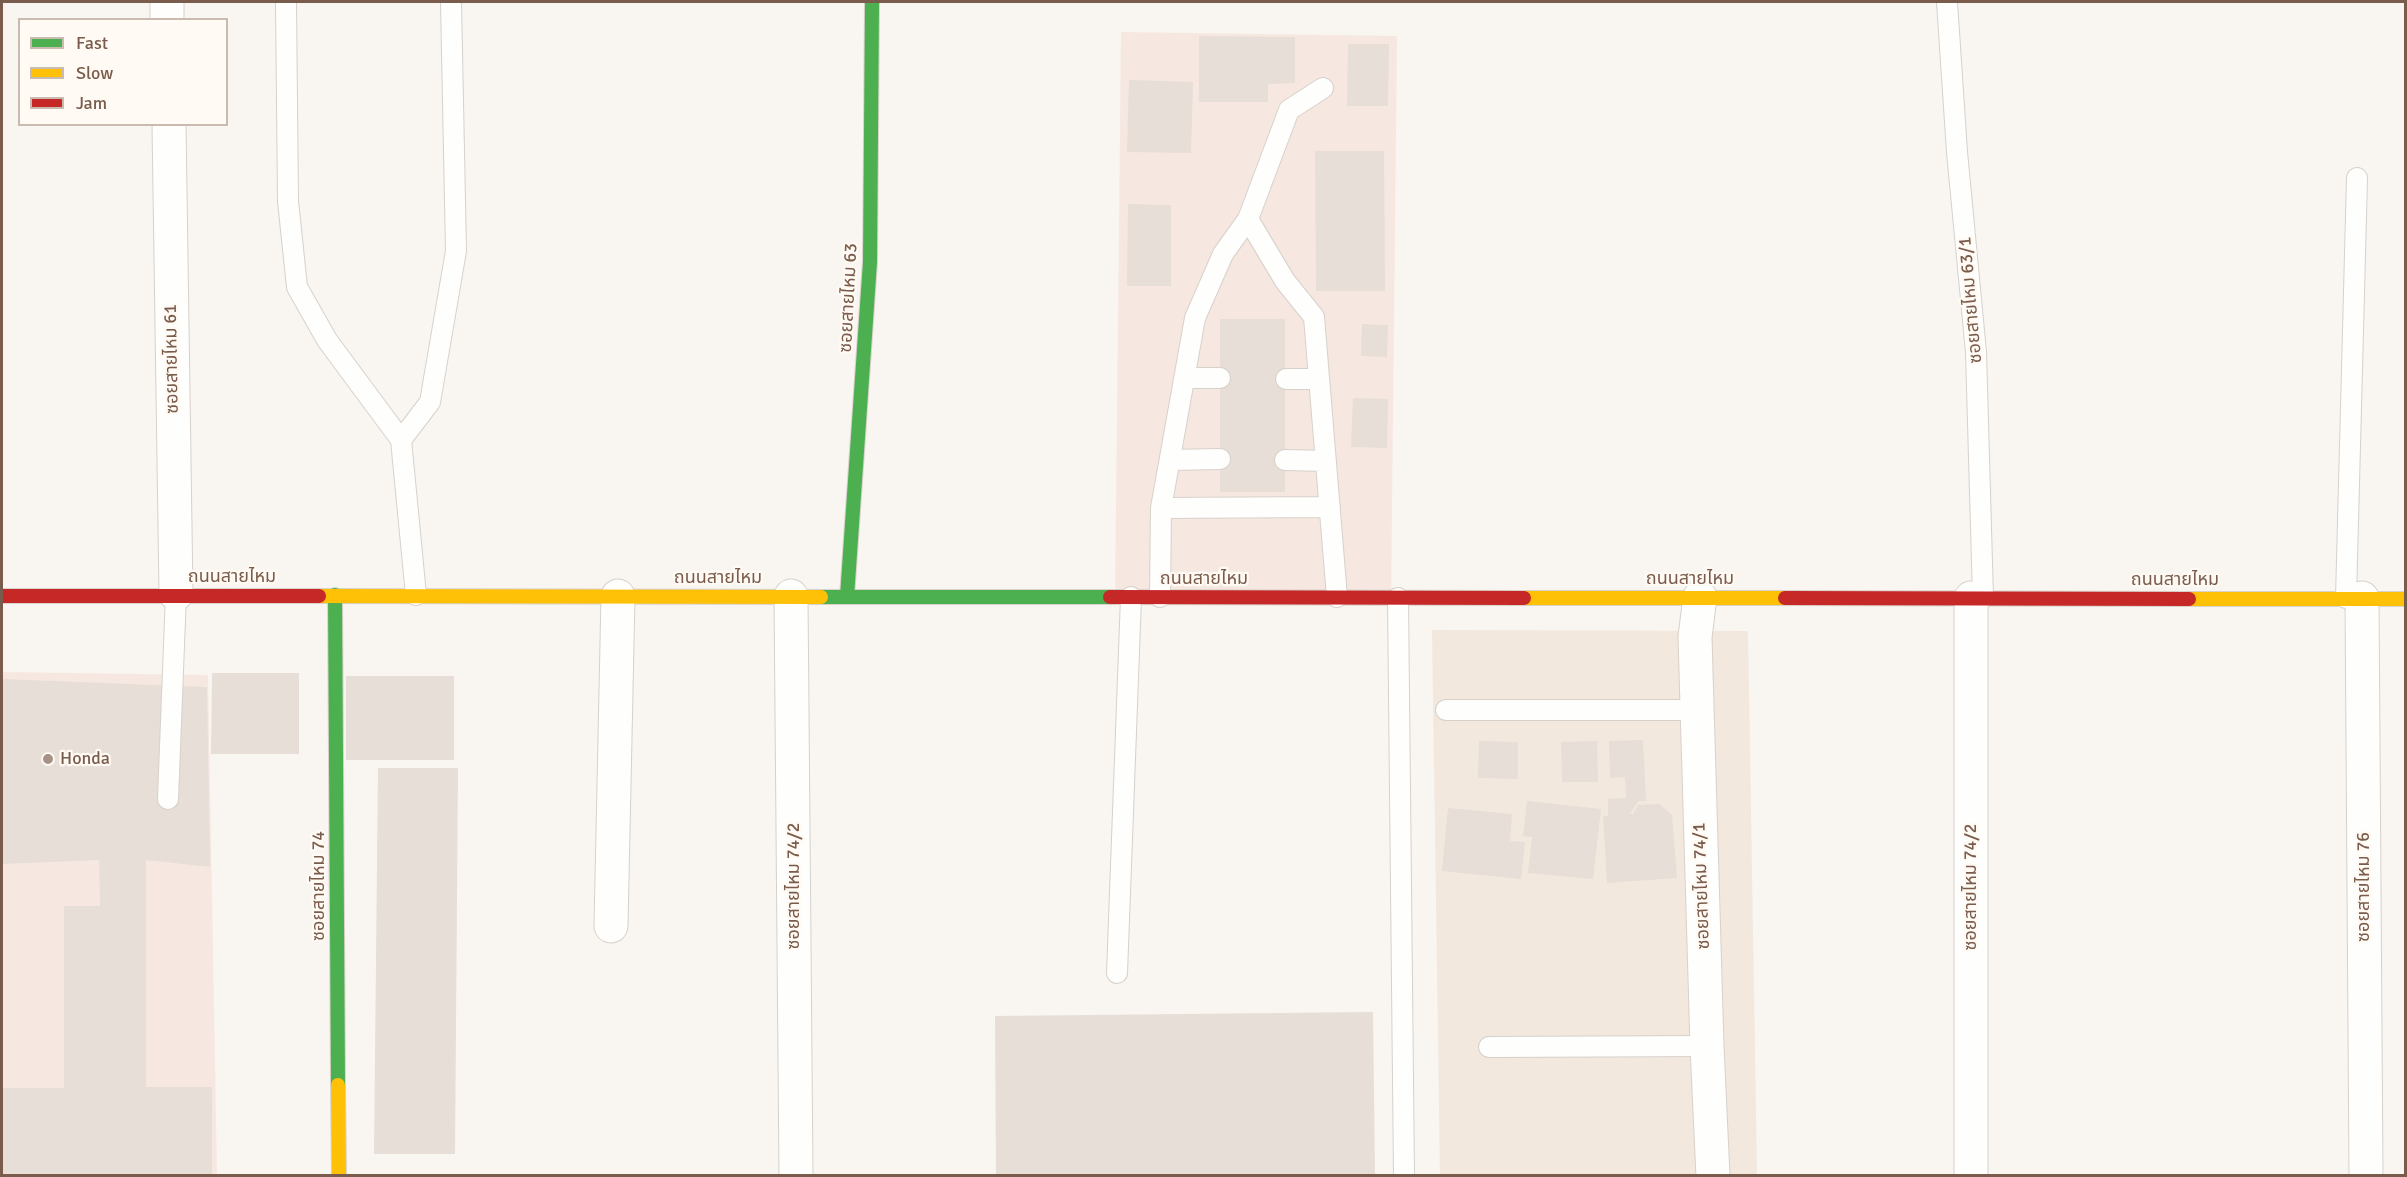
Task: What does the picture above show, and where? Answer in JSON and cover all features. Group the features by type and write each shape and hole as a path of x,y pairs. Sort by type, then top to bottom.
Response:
{"main road":[{"name":"ซอยสายไหม 63","path":"847,597 870,262 872,2"},
{"name":"ถนนสายไหม","path":"2,596 176,594 2406,599"},
{"name":"ซอยสายไหม 74","path":"335,595 339,1176"}],"street":[{"path":"167,2 167,18"},
{"name":"ซอยสายไหม 61","path":"169,126 176,594"},
{"path":"611,926 618,596"},
{"name":"ซอยสายไหม 74/2","path":"791,596 796,1176"},
{"name":"ซอยสายไหม 74/1","path":"1700,597 1695,637 1713,1176"},
{"name":"ซอยสายไหม 74/2","path":"1971,1176 1977,598"},
{"name":"ซอยสายไหม 76","path":"2354,598 2366,1176"}],"lane":[{"path":"286,2 288,201 297,287 327,340 401,440 416,595"},
{"path":"401,440 430,402 456,251 450,2"},
{"name":"ซอยสายไหม 63/1","path":"1947,2 1957,152 1976,352 1977,598"},
{"path":"1160,597 1161,508 1195,318 1223,254 1248,219 1289,110 1323,88"},
{"path":"2354,598 2357,178"},
{"path":"1248,219 1285,280 1314,317 1337,597"},
{"path":"1185,378 1220,378"},
{"path":"1286,379 1319,379"},
{"path":"1170,460 1220,459"},
{"path":"1285,460 1326,461"},
{"path":"1161,508 1330,507"},
{"path":"168,798 176,594"},
{"path":"1117,973 1131,597"},
{"path":"1398,598 1404,1176"},
{"path":"1446,710 1697,710"},
{"path":"1489,1047 1707,1046"}],"shaded area":[{"path":"1121,32 1397,36 1391,606 1115,601"},
{"path":"1432,630 1748,631 1757,1175 1440,1175"},
{"path":"2,672 208,675 217,1175 2,1176"}],"building":[{"path":"1199,36 1295,37 1295,83 1268,84 1268,102 1199,102"},
{"path":"1348,44 1389,44 1388,106 1347,106"},
{"path":"1129,80 1193,82 1191,153 1127,152"},
{"path":"1315,151 1384,151 1385,291 1316,291"},
{"path":"1128,204 1171,205 1171,286 1127,286"},
{"path":"1220,319 1285,319 1285,492 1220,492"},
{"path":"1362,324 1388,325 1387,357 1361,356"},
{"path":"1353,398 1388,399 1387,448 1351,447"},
{"path":"212,673 299,673 299,754 211,754"},
{"path":"346,676 454,676 454,760 346,760"},
{"path":"2,679 207,687 210,867 146,860 146,1087 212,1087 212,1176 2,1176 2,1088 64,1088 64,906 100,906 99,860 2,864"},
{"path":"1643,740 1646,801 1638,801 1630,814 1633,814 1638,805 1659,804 1672,815 1677,878 1607,883 1603,816 1608,816 1608,799 1626,798 1625,777 1610,778 1609,741"},
{"path":"1479,741 1518,742 1518,779 1478,778"},
{"path":"1597,741 1598,782 1562,782 1561,742"},
{"path":"378,768 458,768 455,1154 374,1154"},
{"path":"1527,801 1601,809 1593,879 1528,873 1532,837 1523,836"},
{"path":"1448,808 1512,814 1510,841 1525,842 1521,879 1442,871"},
{"path":"1373,1012 1375,1176 996,1176 995,1016"}],"traffic: fast":[{"path":"847,597 870,262 872,2"},
{"path":"335,595 338,1085"},
{"path":"821,597 1110,597"}],"traffic: slow":[{"path":"319,596 821,597"},
{"path":"1524,598 1785,598"},
{"path":"2189,599 2406,599"},
{"path":"338,1085 339,1176"}],"traffic: jam":[{"path":"2,596 319,596"},
{"path":"1110,597 1524,598"},
{"path":"1785,598 2189,599"}],"place":[{"name":"Honda","path":"48,759"}]}
